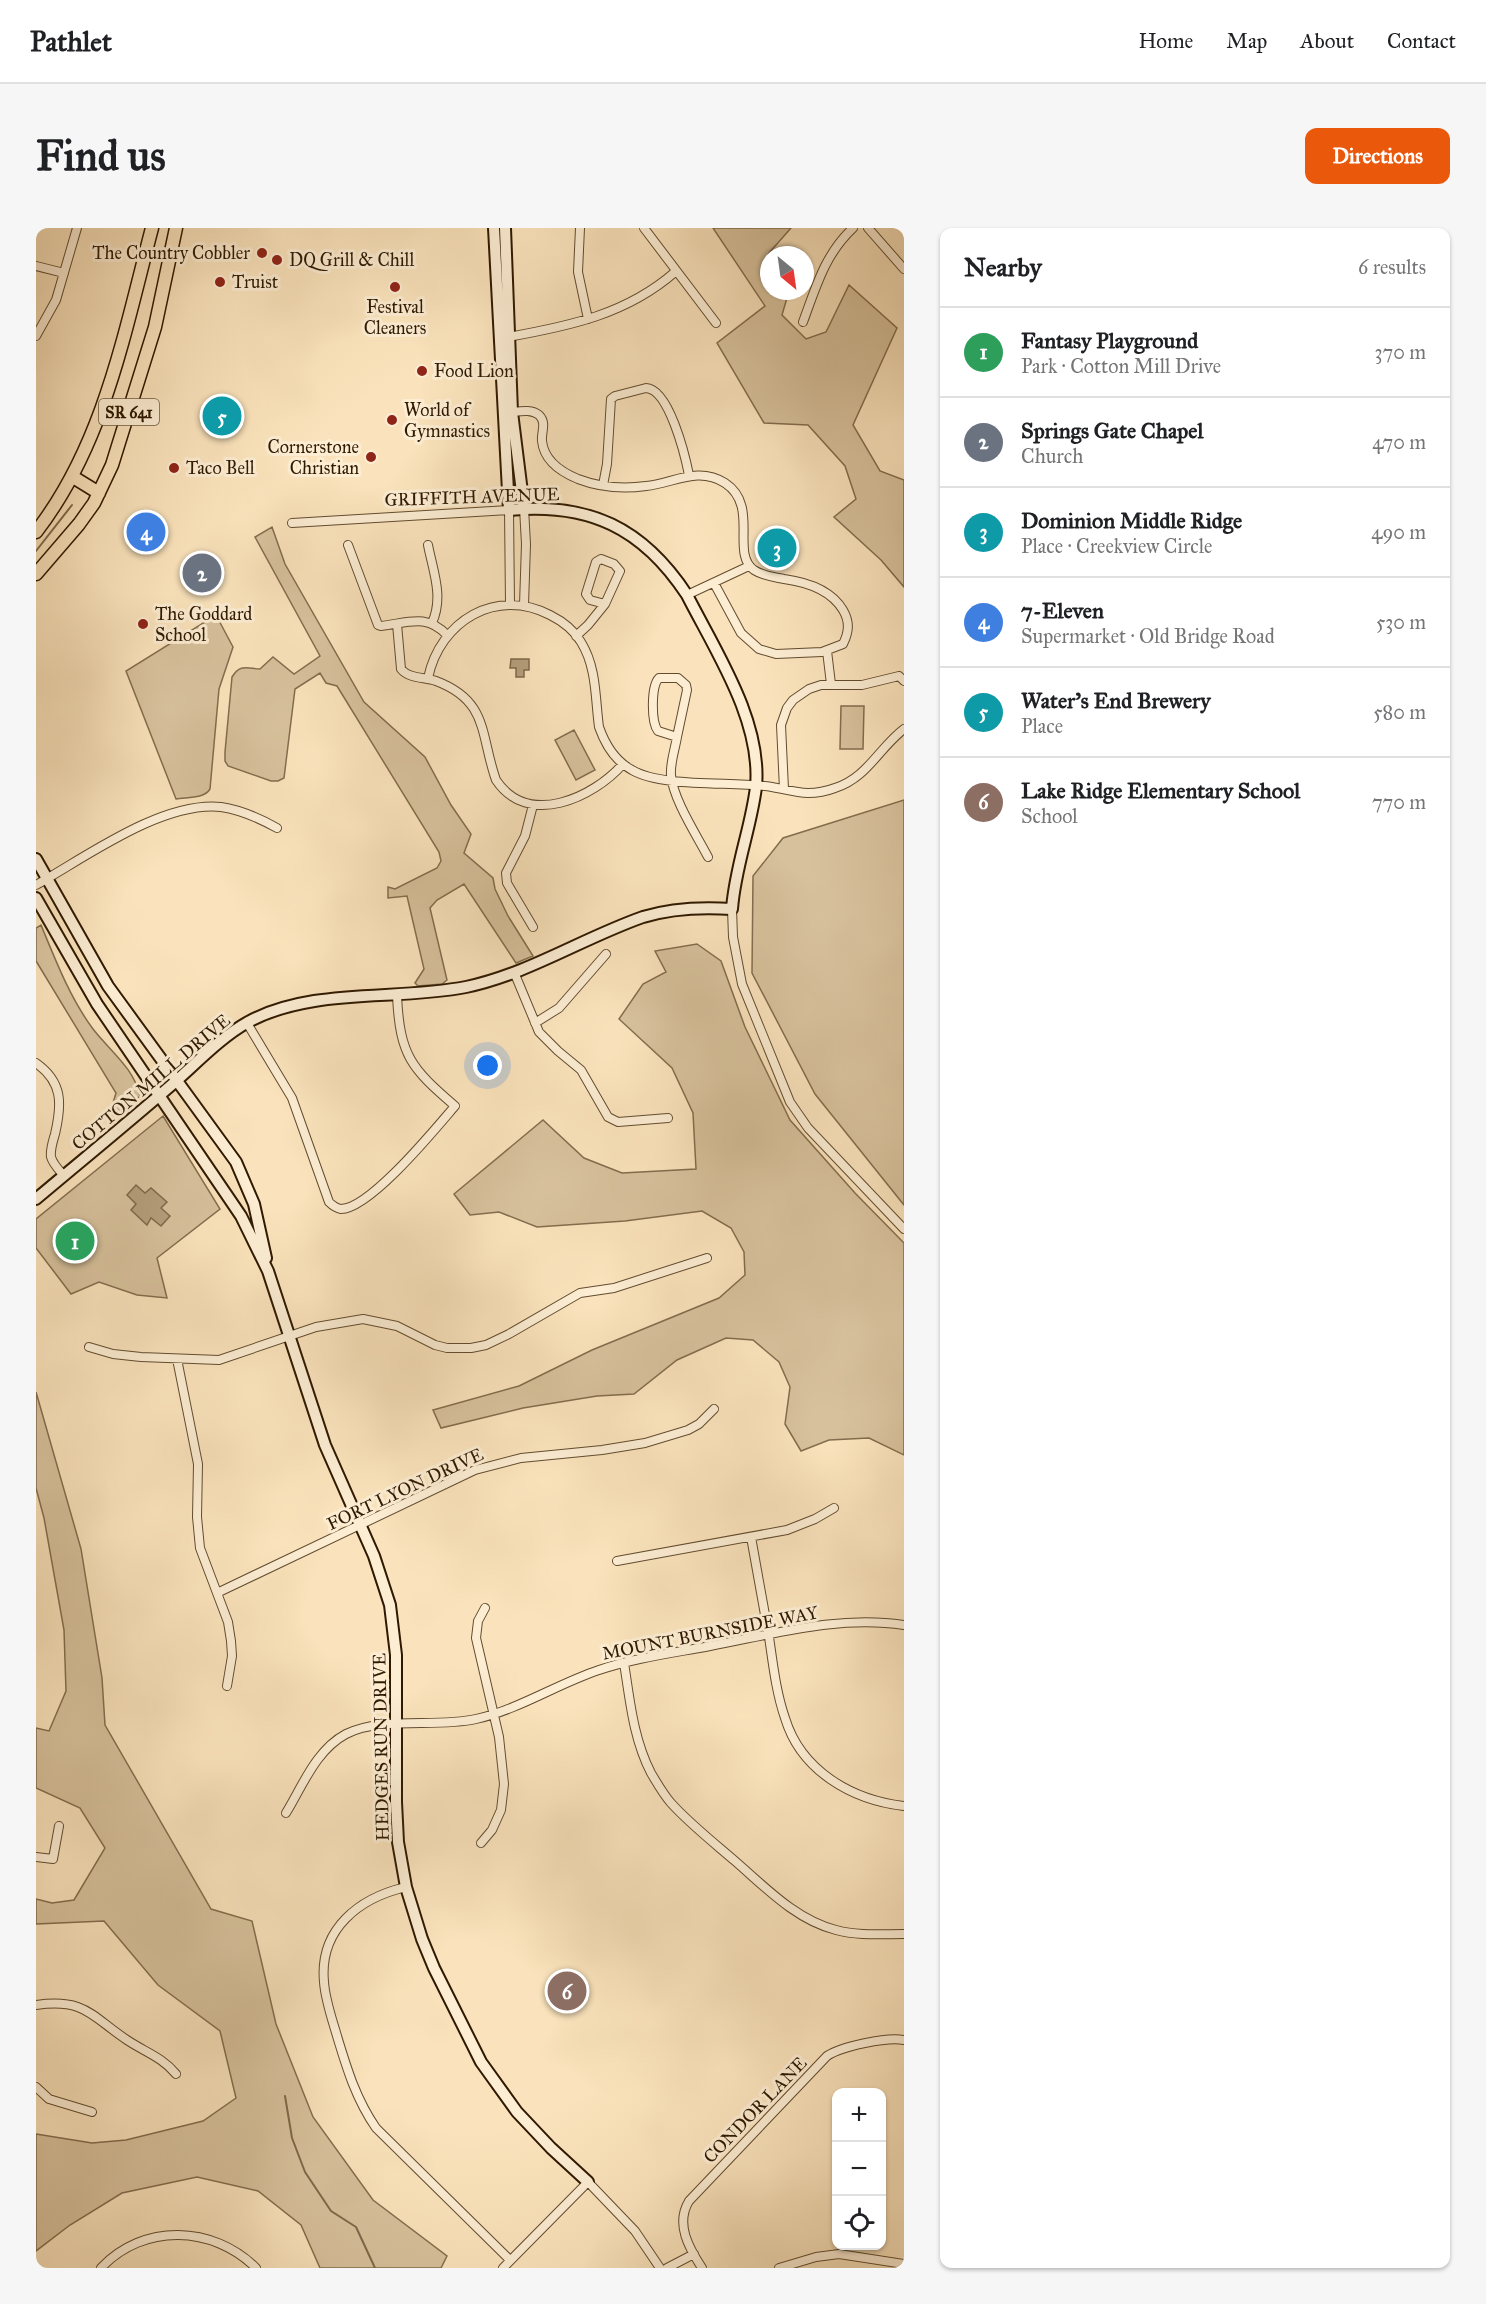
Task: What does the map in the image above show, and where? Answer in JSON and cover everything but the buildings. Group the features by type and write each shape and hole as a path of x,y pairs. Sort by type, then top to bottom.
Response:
{"main road":[{"name":"SR 641","path":"36,532 74,477 94,432 108,393 152,228"},
{"name":"SR 641","path":"36,574 79,524 99,493 112,465 150,345 177,228"},
{"path":"74,477 99,493"}],"street":[{"path":"36,336 56,300 76,228"},
{"path":"494,228 509,510 510,604"},
{"path":"505,228 512,412 524,508 526,544 524,605"},
{"path":"580,228 579,272 588,319"},
{"path":"644,228 675,272 716,323"},
{"path":"803,322 826,262 834,249 853,228"},
{"path":"868,228 904,269"},
{"path":"36,266 64,273"},
{"path":"508,337 614,311 632,302 675,272"},
{"path":"603,485 607,464 611,399 646,388 658,393 673,422 681,440 689,475"},
{"path":"512,412 533,412 541,417 544,428 542,442 544,450 553,464 576,478 603,485 645,486 689,475 703,475 716,478 731,488 738,496 743,513 744,552 749,566 763,575 809,585 833,598 849,621 849,629 843,644 827,651 776,654 753,646 741,633 714,583"},
{"name":"GRIFFITH AVENUE","path":"291,523 524,508 570,510 588,514 617,526 649,547 687,596 743,709 753,737 756,786 734,889 732,909"},
{"path":"348,545 378,625 423,621 432,623 447,635"},
{"path":"428,545 438,595 438,605 432,623"},
{"path":"576,636 605,604 620,571 614,564 601,559 596,562 586,594 590,600 605,604"},
{"path":"687,596 749,566"},
{"path":"428,678 437,651 456,626 479,612 510,604 524,605 541,610 558,619 576,636 586,652 594,677 599,727 608,746 623,764 643,775 672,780 784,789 798,793 819,792 848,782 870,767 887,744 904,729"},
{"path":"397,624 401,669 408,675 428,678 447,685 468,700 480,719 496,780 509,795 533,805 555,804 582,796 607,781 623,764"},
{"path":"827,651 831,684"},
{"path":"784,789 784,759 780,735 783,717 793,700 809,689 831,684 862,685 899,676 904,681"},
{"path":"677,737 658,731 653,721 654,683 659,678 678,678 686,685 687,690 671,770 672,780 708,857"},
{"path":"533,805 525,836 506,873 507,883 533,927"},
{"path":"36,885 140,827 168,814 186,809 214,807 236,810 277,828"},
{"name":"HEDGES RUN DRIVE","path":"36,860 97,969 225,1144 245,1181 254,1204 268,1271 325,1445 382,1578 393,1622 396,1655 396,1812 401,1862 422,1939 434,1968 481,2062 518,2112 538,2135 635,2231 660,2268"},
{"name":"HEDGES RUN DRIVE","path":"36,898 81,978 241,1216 268,1271"},
{"name":"COTTON MILL DRIVE","path":"36,1199 216,1045 247,1023 278,1009 307,1002 397,996 469,986 514,972 643,917 679,909 732,909"},
{"path":"732,909 734,945 742,984 790,1102 808,1128 904,1229"},
{"path":"535,1023 559,1008 606,954"},
{"path":"514,972 535,1023 546,1040 581,1070 608,1117 618,1122 668,1118"},
{"path":"247,1023 292,1098 329,1202 343,1209 387,1181 412,1157 455,1106 425,1080 411,1061 401,1038 397,996"},
{"path":"114,1028 130,1017"},
{"path":"36,1063 53,1080 60,1099 59,1119 51,1152 54,1164 64,1176"},
{"path":"89,1347 113,1354 219,1360 289,1336 350,1320 373,1319 397,1326 435,1345 447,1348 471,1348 486,1345 508,1334 580,1293 614,1288 707,1258"},
{"path":"177,1359 198,1464 197,1516 200,1548 228,1622 231,1641 232,1656 227,1686"},
{"name":"FORT LYON DRIVE","path":"217,1593 475,1470 521,1458 645,1443 688,1430 699,1424 714,1409"},
{"path":"617,1561 751,1537 801,1525 834,1508"},
{"path":"751,1537 784,1718 793,1738 805,1755 826,1776 852,1792 876,1801 904,1806"},
{"path":"481,1843 498,1819 504,1799 502,1759 476,1638 478,1621 485,1608"},
{"name":"MOUNT BURNSIDE WAY","path":"285,1813 320,1756 330,1745 348,1733 359,1729 460,1722 493,1714 536,1699 578,1677 624,1663 768,1635 855,1622 904,1625"},
{"path":"624,1663 633,1722 643,1754 664,1794 694,1826 778,1898 802,1915 834,1930 860,1934 904,1934"},
{"path":"36,1857 52,1859 59,1826"},
{"path":"406,1887 366,1901 350,1913 335,1931 327,1950 323,1971 333,2023 351,2083 376,2128 510,2260"},
{"path":"36,2005 61,2003 91,2012 127,2040 159,2057 176,2074"},
{"name":"CONDOR LANE","path":"702,2268 682,2228 682,2218 689,2201 827,2056 841,2049 904,2040"},
{"path":"36,2087 49,2098 92,2112"},
{"path":"503,2268 588,2182"},
{"path":"101,2268 114,2256 136,2243 149,2238 178,2234 218,2242 232,2249 256,2268"},
{"path":"779,2268 839,2250 904,2264"},
{"path":"667,2268 694,2254"}],"shaded area":[{"path":"713,228 791,228 775,246 760,246 760,298"},
{"path":"849,285 897,328 853,425 880,471 904,480 904,587 881,560 834,517 856,499 845,466 808,425 764,423 717,343 765,306 761,300 786,300 782,315 806,339 826,332"},
{"path":"272,527 285,564 364,702 425,757 451,805 471,834 464,853 493,878 495,889 508,916 533,956 516,963 464,884 437,900 430,908 447,980 442,984 418,986 415,983 424,969 407,896 388,898 388,887 395,889 437,868 441,861 439,852 337,686 326,683 320,673 295,689 284,778 271,781 228,766 225,761 225,752 232,677 235,673 244,668 260,669 273,657 294,674 320,656 255,537"},
{"path":"216,615 233,647 219,689 210,789 200,796 176,799 126,671"},
{"path":"511,659 529,659 529,670 524,670 524,677 516,677 516,668 510,668"},
{"path":"841,706 864,706 863,749 840,749"},
{"path":"574,730 595,770 576,780 555,740"},
{"path":"904,800 904,1205 815,1094 752,973 753,876 783,838"},
{"path":"41,925 77,1005 93,1029 127,1068 137,1086 140,1096 112,1121 111,1109 116,1093 36,961 36,928"},
{"path":"697,944 721,961 745,1027 790,1120 855,1193 904,1243 904,1455 869,1438 829,1440 801,1451 785,1424 790,1387 779,1362 753,1340 726,1338 677,1360 634,1394 597,1396 523,1408 441,1428 433,1410 519,1386 592,1350 719,1298 745,1275 744,1252 731,1228 702,1211 625,1221 537,1227 499,1212 470,1215 454,1194 543,1120 584,1158 622,1173 696,1169 693,1113 672,1068 619,1019 643,984 666,972 655,951"},
{"path":"163,1116 220,1209 157,1258 167,1298 137,1295 99,1282 71,1294 36,1248 36,1219"},
{"path":"136,1185 145,1193 151,1188 167,1202 161,1208 170,1216 161,1226 151,1218 147,1225 131,1210 136,1204 127,1195"},
{"path":"36,1392 81,1549 102,1678 105,1725 211,1909 252,1921 276,2024 313,2117 373,2200 447,2256 441,2268 320,2268 301,2225 258,2191 197,2177 122,2193 70,2225 36,2251 36,2134 92,2143 126,2140 203,2121 236,2098 220,2031 158,1985 104,1921 36,1924 36,1899 52,1903 74,1900 105,1848 80,1808 36,1788 36,1728 49,1731 66,1691 64,1630 44,1518 36,1488"}],"waterway":[{"path":"36,551 72,505"},
{"path":"285,2096 292,2138 305,2172 331,2211 356,2227 375,2268"}],"place":[{"name":"The Country Cobbler","path":"262,253"},
{"name":"DQ Grill & Chill","path":"277,260"},
{"name":"Truist","path":"220,282"},
{"name":"Festival Cleaners","path":"395,287"},
{"name":"Food Lion","path":"422,371"},
{"name":"Water's End Brewery","path":"222,416"},
{"name":"World of Gymnastics","path":"392,420"},
{"name":"Cornerstone Christian","path":"371,457"},
{"name":"Taco Bell","path":"174,468"},
{"name":"7-Eleven","path":"146,532"},
{"name":"Dominion Middle Ridge","path":"777,548"},
{"name":"Springs Gate Chapel","path":"202,573"},
{"name":"The Goddard School","path":"143,624"},
{"name":"Fantasy Playground","path":"75,1241"},
{"name":"Lake Ridge Elementary School","path":"567,1991"}]}
